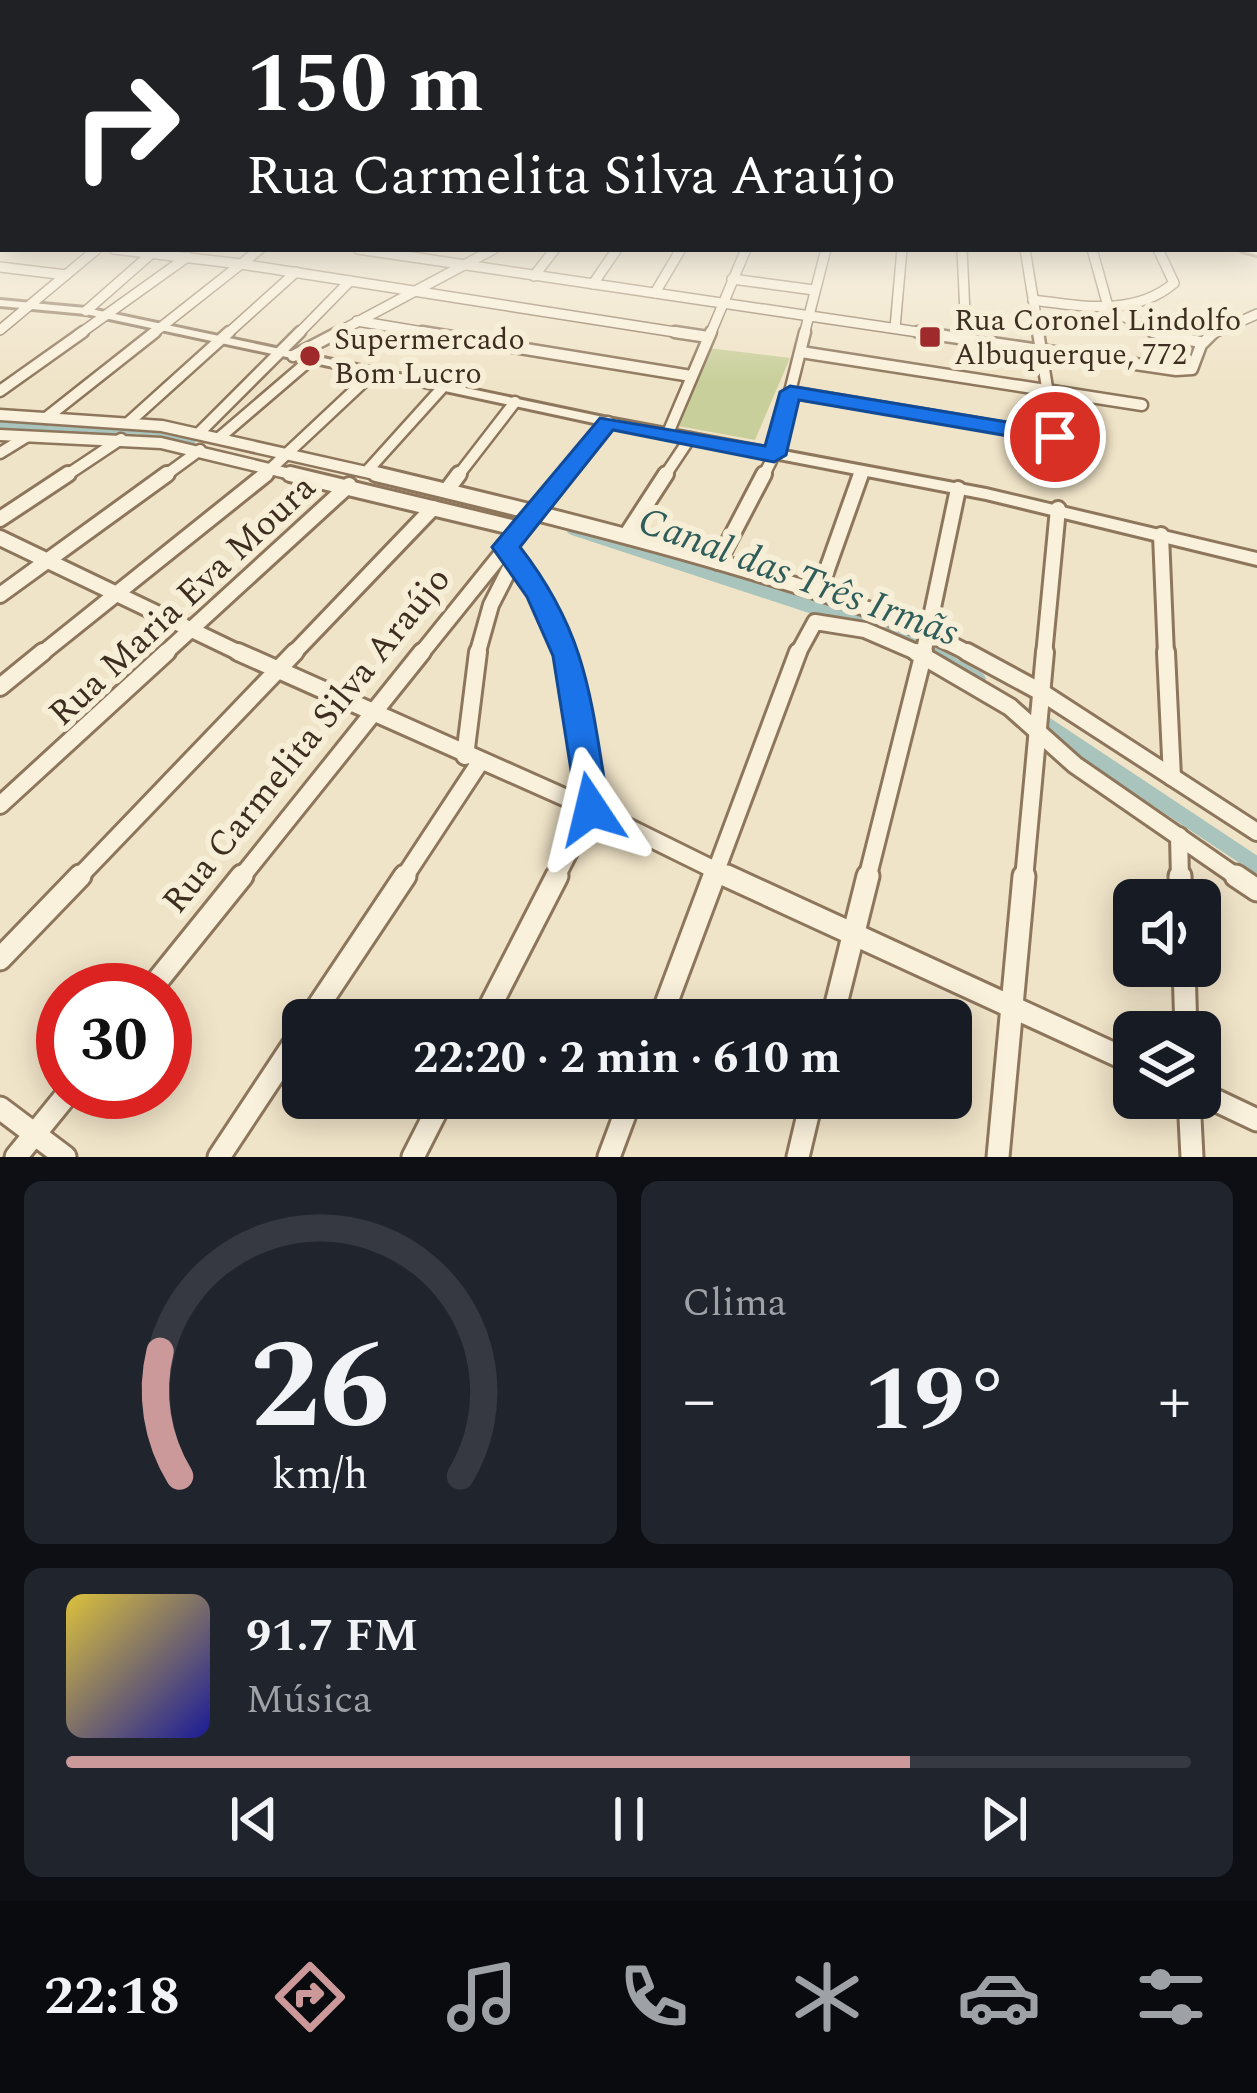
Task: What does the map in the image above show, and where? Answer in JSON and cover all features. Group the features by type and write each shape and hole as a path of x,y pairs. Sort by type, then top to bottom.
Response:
{"street":[{"path":"59,274 67,275"},
{"path":"86,311 128,274"},
{"path":"0,391 163,274"},
{"path":"46,418 228,274"},
{"path":"128,423 294,274"},
{"path":"308,274 708,337"},
{"path":"286,355 447,274"},
{"path":"521,274 1156,367 1192,369 1200,342"},
{"path":"593,284 600,274"},
{"path":"655,293 666,274"},
{"path":"668,434 734,274"},
{"path":"718,562 774,455 819,274"},
{"path":"895,328 900,274"},
{"path":"963,274 966,338"},
{"path":"1028,274 1055,437"},
{"path":"1099,274 1109,310"},
{"path":"1109,310 1174,286 1169,274"},
{"path":"0,330 67,275"},
{"path":"732,279 814,290"},
{"path":"200,432 286,355 350,281"},
{"path":"1033,300 1109,310 1156,333 1200,342 1257,314"},
{"path":"0,303 86,311 608,422 1058,509 1257,559"},
{"path":"356,321 691,376"},
{"path":"801,352 1142,405"},
{"path":"0,595 221,436 310,360"},
{"path":"0,687 271,470 373,373"},
{"name":"Rua Maria Eva Moura","path":"368,470 442,388"},
{"path":"790,392 1077,440"},
{"path":"447,490 515,402"},
{"path":"0,415 128,423 221,436 627,534 819,592 928,633 1041,693 1257,832"},
{"name":"Rua Carmelita Silva Araújo","path":"172,963 370,714 510,552 520,529 608,422"},
{"path":"0,435 122,439 199,451 520,529"},
{"path":"0,453 28,436"},
{"path":"627,534 690,438"},
{"path":"0,518 122,439"},
{"path":"819,592 862,471"},
{"name":"Rua Maria Eva Moura","path":"0,805 349,485"},
{"path":"838,999 928,633 958,489"},
{"path":"0,959 433,508"},
{"path":"998,1157 1058,509"},
{"path":"1161,535 1172,777"},
{"path":"0,538 275,670 591,809 854,937 1113,1055"},
{"path":"323,999 472,759 477,642 510,552"},
{"path":"494,999 591,809 568,656 539,592 510,552"},
{"path":"668,999 806,631 815,622 835,622 922,654 1035,725 1072,763 1257,890"},
{"path":"1179,836 1180,879"},
{"path":"219,1157 282,1062"},
{"path":"1221,1103 1257,1120"},
{"path":"0,1108 65,1157"},
{"path":"16,1157 47,1119"},
{"path":"413,1157 432,1119"},
{"path":"609,1157 623,1119"},
{"path":"798,1157 807,1119"},
{"path":"1190,1119 1192,1157"}],"green space":[{"path":"708,348 790,358 755,440 678,426"}],"waterway":[{"path":"0,426 138,429 191,440"},
{"name":"Canal das Três Irmãs","path":"573,528 898,635 934,655"},
{"name":"Canal das Três Irmãs","path":"929,652 978,680"},
{"name":"Canal das Três Irmãs","path":"1031,715 1257,865"}],"place":[{"name":"Rua Coronel Lindolfo Albuquerque, 772","path":"930,337"},
{"name":"Supermercado Bom Lucro","path":"310,356"}],"route":[{"path":"591,809 568,656 539,592 505,547 608,422 774,455 790,392 1055,437"}]}
